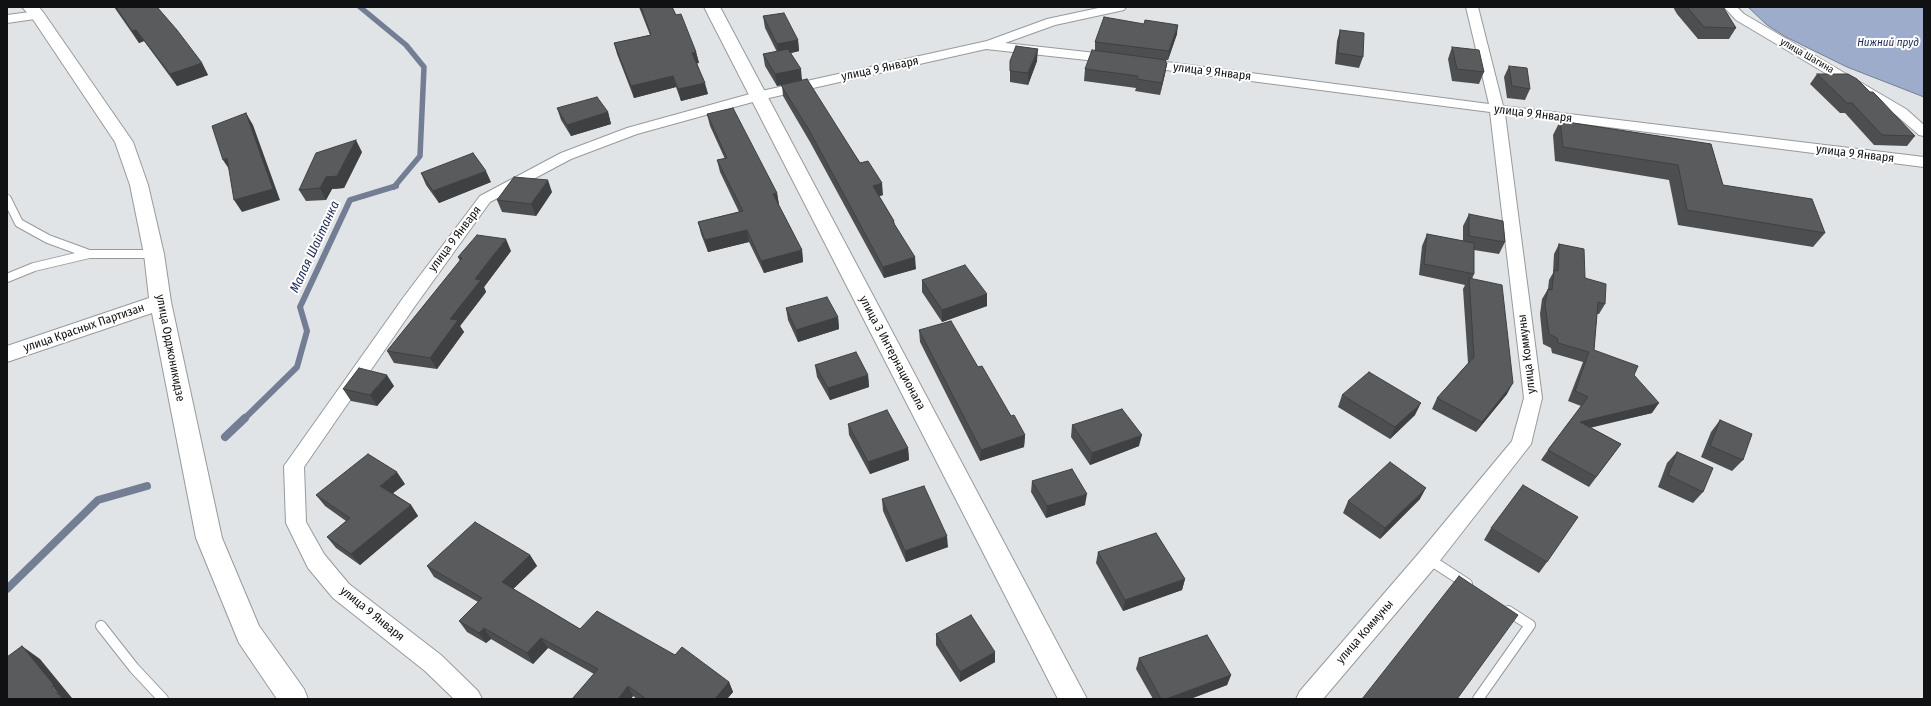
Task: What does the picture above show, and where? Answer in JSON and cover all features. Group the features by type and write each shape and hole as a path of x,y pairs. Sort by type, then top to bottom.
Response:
{"main road":[{"name":"улица 3 Интернационала","path":"712,7 757,96 1073,699"},
{"name":"улица Орджоникидзе","path":"34,11 124,142 139,185 154,254 160,302 209,538 249,634 294,699"},
{"name":"улица Красных Партизан","path":"7,354 160,302"}],"street":[{"path":"986,45 1050,22 1120,7"},
{"name":"улица Коммуны","path":"1308,699 1427,560 1521,444 1533,398 1497,109 1472,7"},
{"name":"улица Шагина","path":"1730,7 1740,17 1901,112 1924,132"},
{"path":"7,19 34,11"},
{"name":"улица 9 Января","path":"470,699 433,663 341,591 316,561 296,523 294,466 409,302 485,199 566,156 632,131 757,96 986,45 1099,57 1497,109 1924,162"}],"lane":[{"path":"7,199 19,223 48,239 89,254"},
{"path":"7,278 34,267 89,254 154,254"},
{"path":"1427,560 1438,565 1478,591"},
{"path":"1478,699 1530,625 1497,604"},
{"path":"101,626 134,668 162,699"}],"water":[{"name":"Нижний пруд","path":"1748,7 1924,7 1924,97 1847,67 1786,37 1767,25"}],"building":[{"path":"116,7 157,7 202,63 170,74 136,30 132,31"},
{"path":"641,7 672,7 676,15 681,14 696,52 692,53 705,83 678,89 673,76 631,86 614,43 651,35"},
{"path":"1687,7 1723,7 1736,28 1704,27"},
{"path":"784,13 798,40 777,44 763,16"},
{"path":"1104,17 1144,24 1145,20 1178,25 1169,51 1095,42"},
{"path":"1340,30 1364,33 1363,57 1338,53"},
{"path":"1016,46 1038,49 1028,73 1010,71 1010,61"},
{"path":"1452,47 1479,50 1484,72 1457,69"},
{"path":"788,49 801,69 775,74 763,54"},
{"path":"1092,50 1166,60 1165,62 1167,63 1162,83 1137,79 1138,76 1085,69"},
{"path":"1509,66 1527,68 1530,89 1512,86"},
{"path":"1817,74 1848,74 1857,79 1870,92 1873,92 1915,136 1882,135 1852,103 1847,103"},
{"path":"807,79 860,163 868,161 882,183 873,186 915,257 883,267 809,130 781,85"},
{"path":"597,97 608,112 567,125 557,108"},
{"path":"733,108 777,193 773,194 802,250 761,261 747,230 705,240 698,222 743,211 717,160 727,158 707,114"},
{"path":"246,113 273,189 234,200 227,158 223,160 212,126"},
{"path":"1560,121 1711,144 1723,185 1812,199 1825,233 1687,210 1678,165 1563,147"},
{"path":"356,140 337,176 326,177 320,188 299,190 316,153"},
{"path":"473,153 486,171 433,191 421,173"},
{"path":"514,177 548,180 531,204 497,200"},
{"path":"1469,214 1503,221 1505,242 1469,236"},
{"path":"1427,234 1474,243 1474,274 1424,264"},
{"path":"477,235 506,239 475,279 481,280 450,319 458,320 430,358 387,351 462,258 458,257"},
{"path":"1559,244 1584,249 1585,278 1606,284 1605,304 1598,302 1594,350 1638,366 1634,375 1659,403 1580,422 1621,444 1596,477 1548,450 1588,397 1575,391 1589,352 1558,343 1557,338 1549,334 1545,304 1548,289 1552,290 1554,270 1558,271"},
{"path":"965,265 987,294 942,310 922,280"},
{"path":"1469,278 1502,285 1513,383 1482,422 1437,398 1474,357"},
{"path":"827,297 838,317 796,330 786,308"},
{"path":"951,321 978,367 982,366 1011,416 1014,415 1025,435 981,450 919,330"},
{"path":"856,352 868,375 828,388 815,365"},
{"path":"359,368 387,375 370,395 343,389"},
{"path":"1369,372 1421,403 1395,427 1342,395"},
{"path":"1122,409 1142,435 1092,453 1072,425"},
{"path":"887,410 908,448 868,462 848,424"},
{"path":"1720,420 1752,434 1743,460 1710,446"},
{"path":"1677,452 1713,468 1703,492 1668,475"},
{"path":"368,454 397,472 380,486 411,505 351,554 327,537 350,518 316,495"},
{"path":"1390,462 1426,488 1385,528 1348,501"},
{"path":"1072,469 1087,494 1047,506 1032,481"},
{"path":"1523,485 1578,517 1547,562 1491,528"},
{"path":"924,486 947,536 905,551 882,499"},
{"path":"475,522 530,555 502,582 580,629 597,611 675,655 682,647 729,682 715,699 646,699 628,686 618,699 572,699 598,669 541,638 527,653 484,628 479,633 459,621 482,598 427,566"},
{"path":"1156,533 1185,579 1125,600 1098,552"},
{"path":"1459,576 1518,615 1457,699 1362,699"},
{"path":"971,615 995,652 960,672 936,634"},
{"path":"1207,635 1231,675 1166,699 1161,699 1139,658"},
{"path":"22,646 54,685 52,687 62,699 7,699 7,657"}],"waterway":[{"name":"Малая Шайтанка","path":"360,7 406,45 424,67 420,156 394,186"},
{"name":"Малая Шайтанка","path":"244,419 297,367 307,331 300,307 350,200 394,186"},
{"name":"Малая Шайтанка","path":"225,437 245,418"},
{"name":"Малая Шайтанка","path":"7,589 98,500 147,486"}]}
